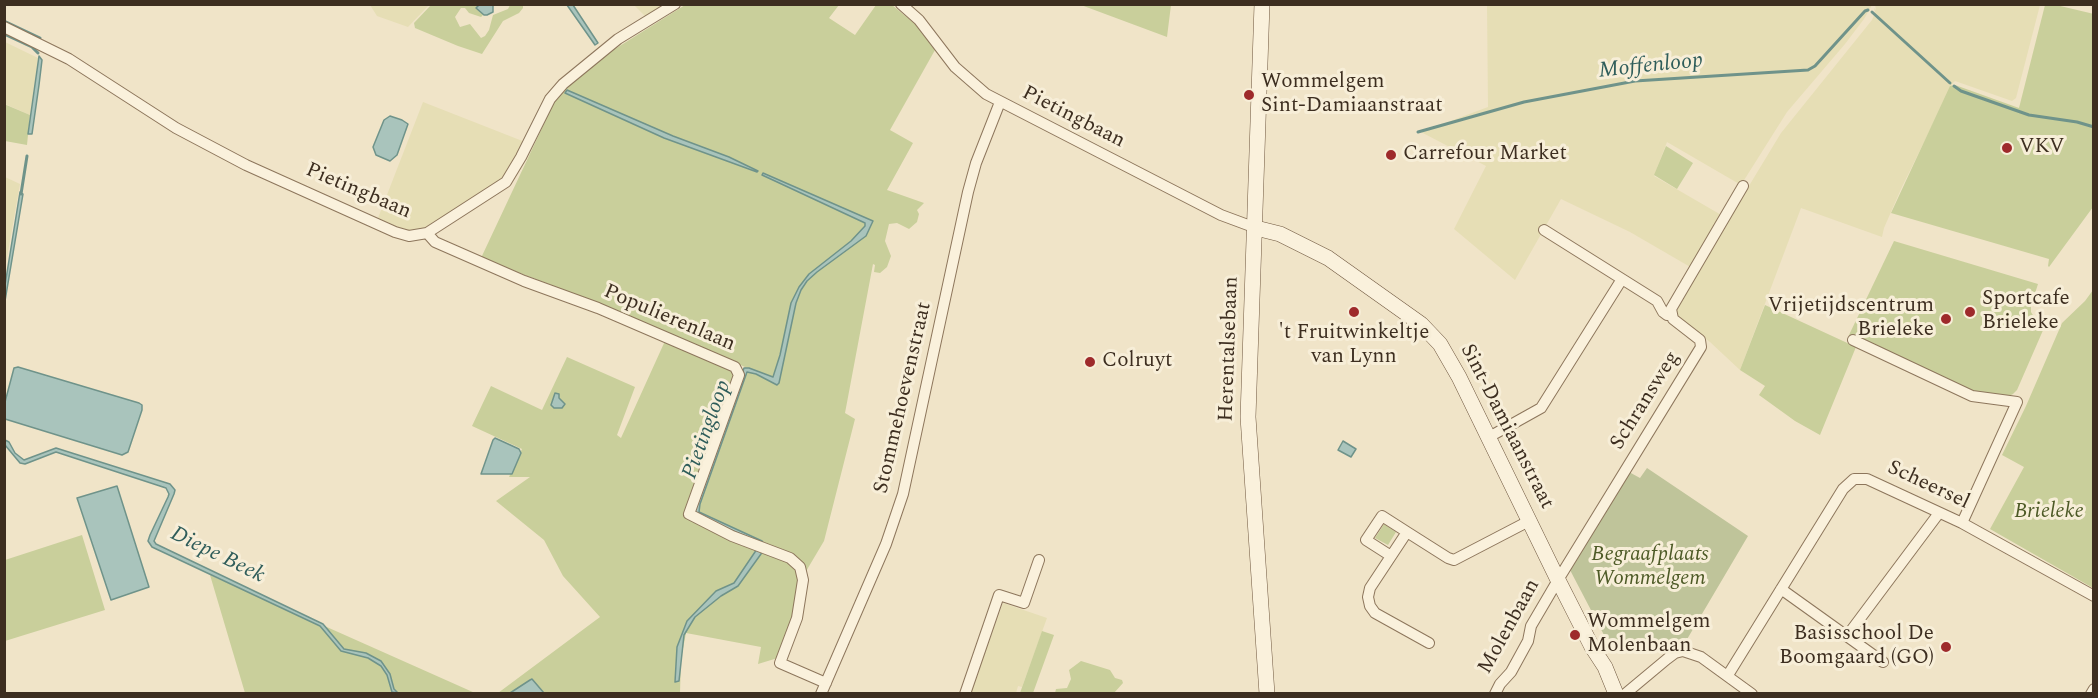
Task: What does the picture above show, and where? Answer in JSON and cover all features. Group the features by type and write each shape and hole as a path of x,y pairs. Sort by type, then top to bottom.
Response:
{"main road":[{"name":"Herentalsebaan","path":"1262,4 1248,417 1267,693"},
{"name":"Sint-Damiaanstraat","path":"1256,228 1281,235 1328,258 1421,324 1440,344 1452,363 1616,693"}],"street":[{"name":"Pietingbaan","path":"4,27 69,59 176,128 246,165 395,232 409,236 427,233 506,182 550,99 563,84 618,39 675,4"},
{"name":"Pietingbaan","path":"901,4 919,20 973,85 1000,102 1221,215 1256,228"},
{"name":"Stommehoevenstraat","path":"825,690 886,544 903,494 968,192 976,163 1000,102"},
{"path":"1671,314 1673,304 1743,186"},
{"name":"Schransweg","path":"1544,230 1657,301 1667,315 1671,314 1672,319 1701,340 1701,347 1558,580"},
{"name":"Populierenlaan","path":"427,233 435,242 524,281 598,308 735,368 739,375 690,514 732,536 790,558 800,567 803,573 797,618 780,663 825,690"},
{"path":"1489,437 1541,408 1622,279"},
{"path":"1853,340 1972,396 2017,402 1962,523"},
{"name":"Scheersel","path":"1728,675 1843,489 1854,479 1866,479 1962,523 2094,596"},
{"path":"1847,636 1939,513"},
{"path":"1391,556 1366,540 1382,516 1454,560 1529,521"},
{"path":"1407,532 1370,588 1368,597 1375,613 1429,643"},
{"path":"965,693 999,595 1024,603 1039,560"},
{"name":"Molenbaan","path":"1495,693 1511,672 1528,641 1532,626 1558,580"},
{"path":"1781,589 1883,662"},
{"path":"1625,693 1675,653 1683,651 1701,657 1752,693"},
{"path":"2091,693 2094,689"}],"shaded area":[{"path":"370,5 429,5 408,27 377,16"},
{"path":"634,5 665,5 645,16"},
{"path":"1487,5 1872,5 1845,44 1787,112 1741,185 1667,142 1654,176 1723,216 1692,268 1630,232 1561,199 1515,280 1454,229 1486,166 1421,132 1488,107"},
{"path":"1875,5 2040,5 2016,98 2012,101 1955,81 1953,83 1901,189 1882,237 1801,208 1740,370 1710,342 1676,317 1675,308 1781,133 1872,20 1875,13 1874,8 1876,10"},
{"path":"5,42 38,58 30,115 5,104"},
{"path":"423,102 525,142 505,175 495,186 431,227 407,231 378,218"},
{"path":"5,177 20,184 5,269"},
{"path":"1003,603 1047,618 1022,687 1018,686 1016,693 970,694"}],"green space":[{"path":"431,5 483,5 484,14 481,17 461,8 455,17 460,27 470,24 481,38 489,30 493,15 508,9 510,5 523,5 523,8 519,13 503,21 482,54 415,28 414,23"},
{"path":"685,5 839,5 829,18 855,35 876,5 892,5 915,24 935,50 890,130 913,143 887,190 924,203 917,210 919,214 917,222 909,229 897,223 889,224 885,241 891,256 887,267 880,273 874,272 875,265 873,264 845,413 855,419 824,541 805,573 801,563 693,512 745,367 595,302 481,258 558,94 591,64"},
{"path":"1081,5 1171,5 1167,37"},
{"name":"VKV","path":"2045,5 2056,5 2094,14 2093,207 2049,267 2049,259 1891,213 1950,86 1955,85 2019,108"},
{"path":"4,104 30,115 27,145 5,141"},
{"path":"1666,146 1693,163 1677,189 1654,175"},
{"name":"Vrijetijdscentrum Brieleke","path":"1894,241 2038,284 2031,312 2044,328 2017,390 2013,394 2009,396 1967,391 1849,335"},
{"name":"Brieleke","path":"2093,290 2093,588 1990,529 2024,467 2002,455 2062,323"},
{"path":"1765,305 1856,347 1820,435 1795,421 1759,395 1765,386 1740,370"},
{"path":"665,341 730,369 734,376 688,508 796,567 799,578 795,608 781,657 758,664 761,647 686,633 681,659 680,693 498,693 600,617 563,576 544,540 496,501 530,477 509,477 522,449 472,426 491,386 542,410 567,357 635,387 617,435 621,438"},
{"name":"Begraafplaats Wommelgem","path":"1647,468 1748,536 1686,641 1618,646 1604,635 1570,570 1629,472 1640,478"},
{"path":"1384,524 1396,532 1388,545 1375,538"},
{"path":"82,535 105,610 5,641 5,560"},
{"path":"210,575 475,693 245,693"},
{"path":"1042,631 1054,635 1033,693 1020,693"},
{"path":"1081,661 1110,670 1115,678 1122,680 1123,683 1114,693 1055,693 1056,689 1067,688 1071,679 1069,670"}],"water":[{"path":"479,5 493,5 493,12 487,15 476,8"},
{"path":"567,5 573,5 598,43 595,45"},
{"path":"39,56 42,60 39,85 32,134 28,134"},
{"path":"567,90 758,171 664,138 565,93"},
{"path":"390,116 408,124 397,155 390,161 376,155 373,147 384,120"},
{"path":"763,173 873,221 866,236 817,272 801,290 796,303 779,383 777,385 747,372 700,504 699,512 762,541 764,544 696,515 695,510 744,368 773,377 791,303 799,287 809,274 851,241 865,226 865,223 762,175"},
{"path":"20,192 23,194 5,301 5,285"},
{"path":"18,367 142,405 128,452 122,455 5,419 5,402 14,368"},
{"path":"555,393 559,394 559,398 565,404 562,408 554,408 551,405"},
{"path":"495,438 519,449 521,453 512,474 481,474"},
{"path":"5,440 24,460 56,448 170,484 175,490 154,541 156,544 323,624 344,649 366,653 381,661 390,674 394,689 398,693 392,692 387,675 381,666 368,658 341,651 320,626 152,547 148,541 168,497 166,488 56,452 25,464 20,463 5,445"},
{"path":"1343,441 1356,449 1351,457 1338,450"},
{"path":"117,486 149,587 111,600 77,498"},
{"path":"757,549 762,551 761,554 738,586 721,596 695,617 684,635 679,681 675,682 677,647 687,621 716,591 734,583"},
{"path":"532,679 544,693 510,693 530,680"}],"waterway":[{"name":"Moffenloop","path":"1418,132 1524,102 1635,81 1808,70 1815,66 1868,10"},
{"name":"Moffenloop","path":"1872,12 1950,83"},
{"path":"4,21 40,38"},
{"path":"4,34 32,47 38,53"},
{"name":"Moffenloop","path":"1954,86 1961,91 2029,115 2077,122 2094,127"},
{"path":"21,194 27,156"}],"place":[{"name":"Wommelgem Sint-Damiaanstraat","path":"1249,95"},
{"name":"VKV","path":"2007,148"},
{"name":"Carrefour Market","path":"1391,155"},
{"name":"'t Fruitwinkeltje van Lynn","path":"1354,312"},
{"name":"Sportcafe Brieleke","path":"1970,312"},
{"name":"Vrijetijdscentrum Brieleke","path":"1946,319"},
{"name":"Colruyt","path":"1090,362"},
{"name":"Wommelgem Molenbaan","path":"1575,635"},
{"name":"Basisschool De Boomgaard (GO)","path":"1946,647"}],"water label":[{"name":"Pietingloop","path":"708,430"},
{"name":"Diepe Beek","path":"217,556"}]}
